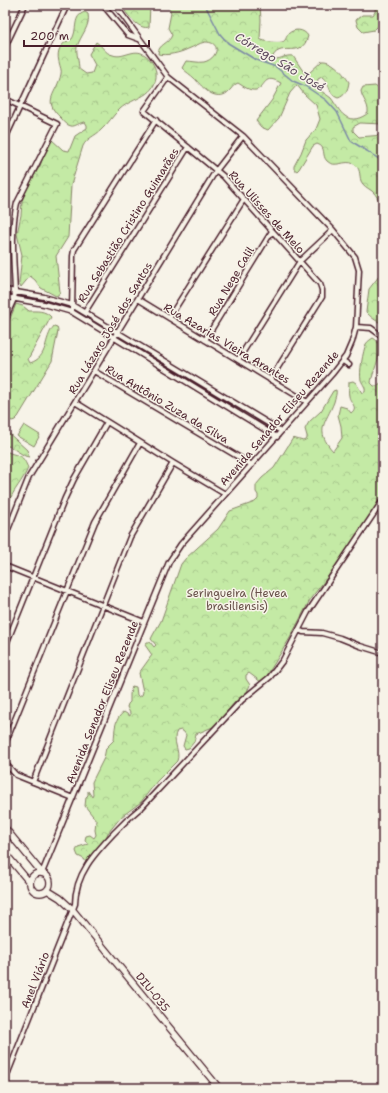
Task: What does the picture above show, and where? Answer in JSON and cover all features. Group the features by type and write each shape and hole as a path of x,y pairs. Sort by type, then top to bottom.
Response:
{"street":[{"path":"5,47 25,5"},
{"path":"5,139 67,5"},
{"path":"103,5 128,35 139,39"},
{"name":"Avenida Senador Eliseu Rezende","path":"42,874 144,622 175,551 343,361 352,342 356,327 358,270 355,257 333,230 243,136 168,77 160,64 139,39 115,5"},
{"name":"Rua Ulisses de Melo","path":"168,77 144,111 216,171 244,199 320,284 322,297 270,380"},
{"path":"5,99 57,124 15,209 13,238 15,292 14,299 5,319"},
{"path":"72,312 74,250 156,120"},
{"name":"Rua Lázaro José dos Santos","path":"5,537 29,477 216,171 243,136"},
{"name":"Rua Sebastião Cristino Guimarães","path":"85,312 188,147"},
{"path":"169,318 244,199"},
{"path":"238,360 300,261 333,230"},
{"name":"Rua Nege Calil","path":"205,340 272,231"},
{"path":"5,290 72,305 281,431"},
{"path":"5,297 44,304 72,312 277,437"},
{"name":"Rua Azarias Vieira Arantes","path":"138,299 307,402"},
{"path":"356,327 371,328 383,337"},
{"path":"343,361 349,365"},
{"name":"Rua Antônio Zuza da Silva","path":"94,370 252,465"},
{"path":"75,402 173,464 225,494"},
{"path":"5,647 64,498 107,422"},
{"path":"5,744 95,522 140,443"},
{"path":"33,782 104,606 130,537 173,464"},
{"name":"Anel Viário","path":"5,1080 75,904 75,894 86,864 128,818 142,807 242,700 270,676 283,660 308,612 383,500"},
{"path":"5,566 144,622"},
{"path":"299,630 340,638 383,653"},
{"path":"5,763 16,775 72,798"},
{"path":"5,828 42,874 47,876 50,885 47,890 38,893 32,888 5,853"},
{"path":"30,884 33,876 42,874"},
{"name":"DIU-035","path":"47,890 60,898 72,909 219,1088"}],"green space":[{"path":"126,5 150,5 149,27 142,27 132,20 125,11"},
{"path":"168,5 260,5 260,39 271,42 282,42 290,32 299,30 304,32 308,36 305,43 301,47 297,49 281,50 273,56 275,59 293,56 305,74 309,73 322,61 326,61 338,68 349,82 347,90 343,96 338,98 335,96 331,92 327,82 322,77 318,79 316,86 331,98 341,113 348,118 357,119 368,113 361,91 363,87 375,86 383,92 383,124 360,123 353,127 353,131 359,137 383,135 383,206 374,193 364,186 361,181 359,170 354,164 330,163 325,159 323,149 320,145 317,144 313,146 299,169 297,171 294,169 306,140 316,129 320,119 316,105 297,85 290,93 279,118 268,130 261,127 256,121 272,100 281,83 271,79 266,81 256,90 251,90 238,83 223,95 214,95 207,91 182,68 186,61 204,62 212,58 216,51 214,45 205,42 177,53 165,55 158,54 160,48 171,38 172,35 168,28 171,13"},
{"path":"378,5 383,5 383,21 374,30 363,32 358,27 356,20 362,15 373,15"},
{"path":"85,12 88,14 89,18 87,27 77,47 79,69 86,74 92,73 95,65 89,54 96,42 108,53 113,55 121,56 137,52 147,56 155,67 156,80 149,92 120,109 104,128 83,146 71,185 68,237 56,256 60,292 56,296 41,288 30,276 21,287 19,284 22,255 17,234 22,201 28,185 40,166 47,145 51,139 63,150 69,151 75,136 87,128 85,122 73,126 66,124 55,112 51,101 61,73 58,58 60,48 72,39 78,16"},
{"path":"383,271 383,323 376,320 366,312 369,289"},
{"path":"16,304 23,306 29,311 44,312 51,317 28,359 30,363 40,357 48,336 54,326 57,327 58,331 52,361 18,417 12,421 5,418 5,331"},
{"name":"Seringueira (Hevea brasiliensis)","path":"373,338 377,341 379,352 371,383 374,386 377,386 383,381 383,496 363,528 311,598 290,638 266,677 261,682 249,673 246,675 246,679 250,685 247,692 234,703 215,726 196,734 194,742 189,748 185,749 183,746 186,735 184,732 181,730 177,731 175,735 175,742 178,754 177,761 157,781 141,802 121,817 108,833 104,843 86,862 78,856 76,851 78,847 88,844 85,840 86,836 90,835 94,838 96,835 96,820 85,806 86,797 88,795 88,791 92,797 93,795 92,782 104,758 106,748 114,740 118,718 124,712 130,716 127,707 130,702 132,686 136,687 137,695 139,697 142,695 143,692 139,673 152,655 145,645 147,642 150,642 154,647 156,645 151,639 161,621 181,564 218,529 230,511 255,502 258,499 256,485 274,468 293,438 303,441 307,439 305,429 309,422 321,411 333,391 336,390 334,402 323,426 324,437 327,444 333,451 342,438 338,415 340,406 347,408 351,413 354,409 349,396 349,382 353,381 362,393 365,392 365,387 361,380 362,362 366,344"},
{"path":"24,425 40,435 34,446 17,436"},
{"path":"5,430 27,450 29,457 9,446 5,447"},
{"path":"5,448 6,451 21,457 28,468 9,502 8,518 5,519"}],"waterway":[{"name":"Córrego São José","path":"205,5 220,34 228,43 256,60 276,67 293,81 305,86 326,100 337,112 351,141 383,162"}]}
